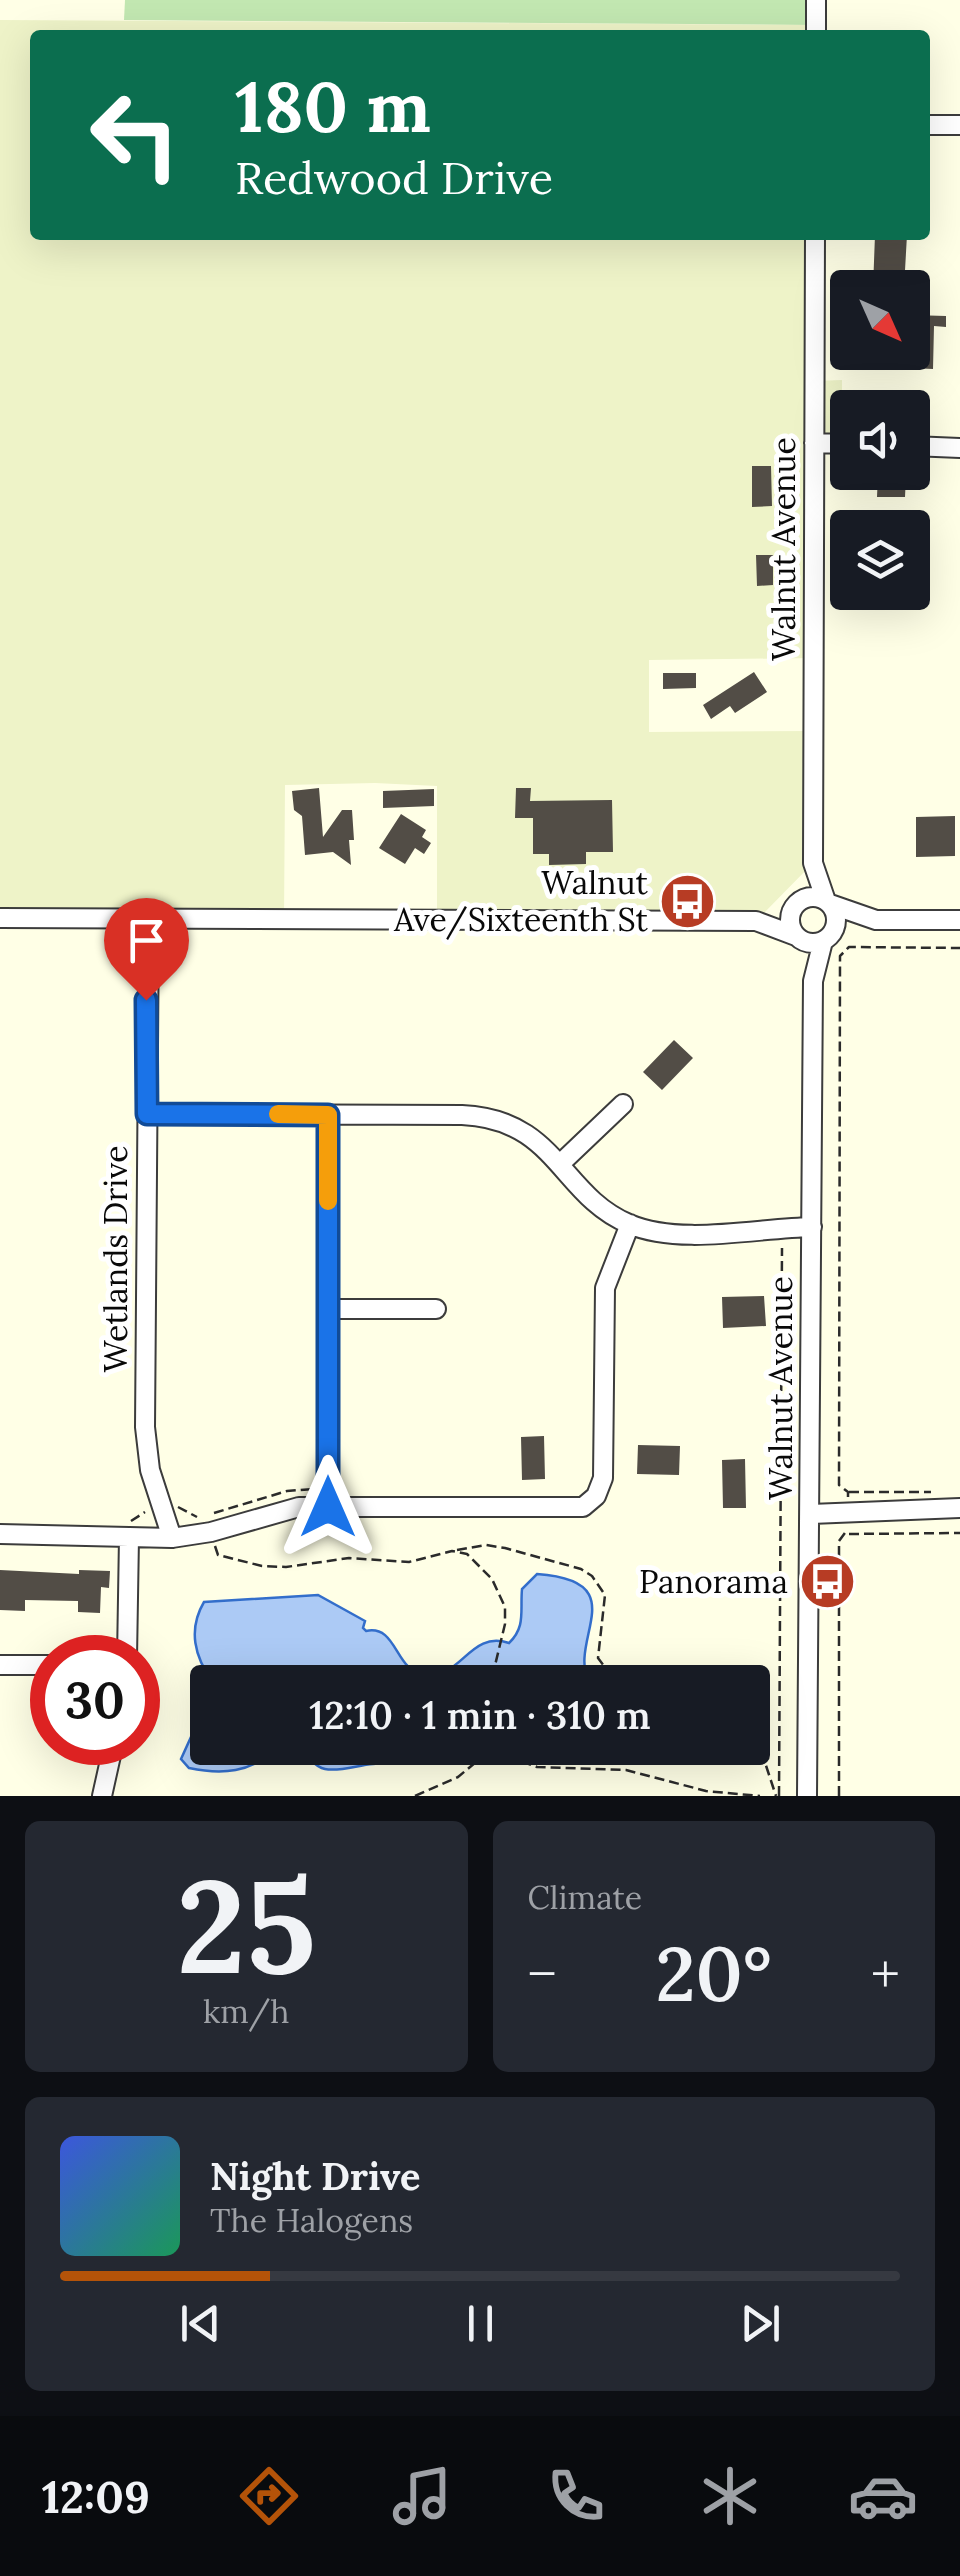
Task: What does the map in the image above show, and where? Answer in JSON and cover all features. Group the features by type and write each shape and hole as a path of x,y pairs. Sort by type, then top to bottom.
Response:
{"street":[{"path":"816,0 816,30"},
{"path":"930,125 960,125"},
{"name":"Walnut Avenue","path":"799,904 813,863 815,240"},
{"path":"814,443 830,443"},
{"path":"930,447 960,448"},
{"name":"Walnut Avenue","path":"813,863 828,903"},
{"path":"756,921 819,898 876,920"},
{"path":"828,903 836,917 828,936"},
{"path":"798,937 790,922 799,904"},
{"path":"0,918 756,921 807,942 876,920 960,920"},
{"name":"Wetlands Drive","path":"150,918 146,1452 172,1538"},
{"name":"Walnut Avenue","path":"807,1796 813,981 828,936"},
{"name":"Walnut Avenue","path":"798,937 813,981"},
{"path":"560,1164 623,1104"},
{"path":"147,1114 492,1118 524,1132 603,1208 630,1224 658,1232 812,1233"},
{"path":"328,1115 328,1507"},
{"path":"0,1534 172,1538 211,1532 283,1510 328,1507 577,1509 590,1502 603,1478 605,1288 630,1224"},
{"path":"743,1232 782,1239 812,1233"},
{"path":"329,1310 436,1310"},
{"path":"811,1508 848,1498 895,1508"},
{"path":"811,1508 960,1508"},
{"path":"128,1635 129,1537"},
{"path":"0,1665 30,1666"},
{"path":"102,1796 109,1765"}],"path":[{"path":"941,1492 848,1498 839,1485 840,956 849,948 960,948"},
{"path":"777,1796 782,1239"},
{"path":"211,1532 218,1555 274,1567 349,1558 409,1562 486,1544 580,1569 592,1576 604,1595 598,1658 603,1665"},
{"path":"839,1796 839,1541 847,1534 960,1533"},
{"path":"452,1551 467,1554 496,1586 505,1608 496,1665"},
{"path":"415,1796 458,1777 473,1765"},
{"path":"532,1765 626,1770 706,1791 760,1796"},
{"path":"766,1765 777,1796"}],"green space":[{"path":"125,0 816,0 816,25 124,20"},
{"path":"0,20 816,25 816,30 30,30 30,240 815,240 815,381 842,380 842,390 830,390 830,452 815,452 814,658 649,660 649,732 813,731 813,863 756,921 437,920 437,786 285,785 284,918 0,918"}],"water":[{"path":"537,1574 567,1579 584,1588 591,1600 592,1615 585,1665 454,1665 484,1643 509,1643 520,1625 522,1589"},
{"path":"318,1595 365,1621 366,1631 384,1634 407,1665 202,1665 195,1633 204,1602"},
{"path":"190,1739 190,1765 252,1765 213,1771 189,1768 181,1759"},
{"path":"316,1765 367,1765 331,1770"}],"building":[{"path":"875,240 907,240 905,270 874,270"},
{"path":"930,316 946,316 946,327 934,326 933,369"},
{"path":"752,466 771,466 772,506 752,507"},
{"path":"877,490 905,490 905,497 877,497"},
{"path":"756,555 773,555 773,585 757,586"},
{"path":"754,672 767,692 735,713 730,706 711,719 703,705"},
{"path":"663,673 696,673 696,688 663,689"},
{"path":"319,788 323,837 342,810 352,810 351,865 333,852 305,855 302,816 294,810 292,791"},
{"path":"516,788 531,788 530,801 612,800 613,852 586,852 586,864 549,865 549,854 533,854 533,818 515,818"},
{"path":"434,789 434,806 383,808 383,791"},
{"path":"401,814 426,830 422,837 431,843 424,854 415,848 405,864 379,848"},
{"path":"955,816 955,856 916,857 916,817"},
{"path":"674,1040 693,1058 662,1090 643,1072"},
{"path":"764,1296 766,1326 723,1328 722,1297"},
{"path":"544,1436 545,1479 522,1480 521,1437"},
{"path":"638,1445 680,1446 679,1475 637,1474"},
{"path":"745,1459 746,1508 723,1508 722,1460"},
{"path":"0,1570 79,1574 79,1570 110,1571 109,1588 101,1587 100,1613 78,1612 78,1601 25,1600 25,1611 0,1610"}],"slow traffic":[{"path":"278,1114 328,1115 328,1201"}],"place":[{"name":"Walnut Ave/Sixteenth St","path":"687,901"},
{"name":"Panorama","path":"827,1582"}],"route":[{"path":"146,1000 147,1114 328,1115 328,1507"}]}
